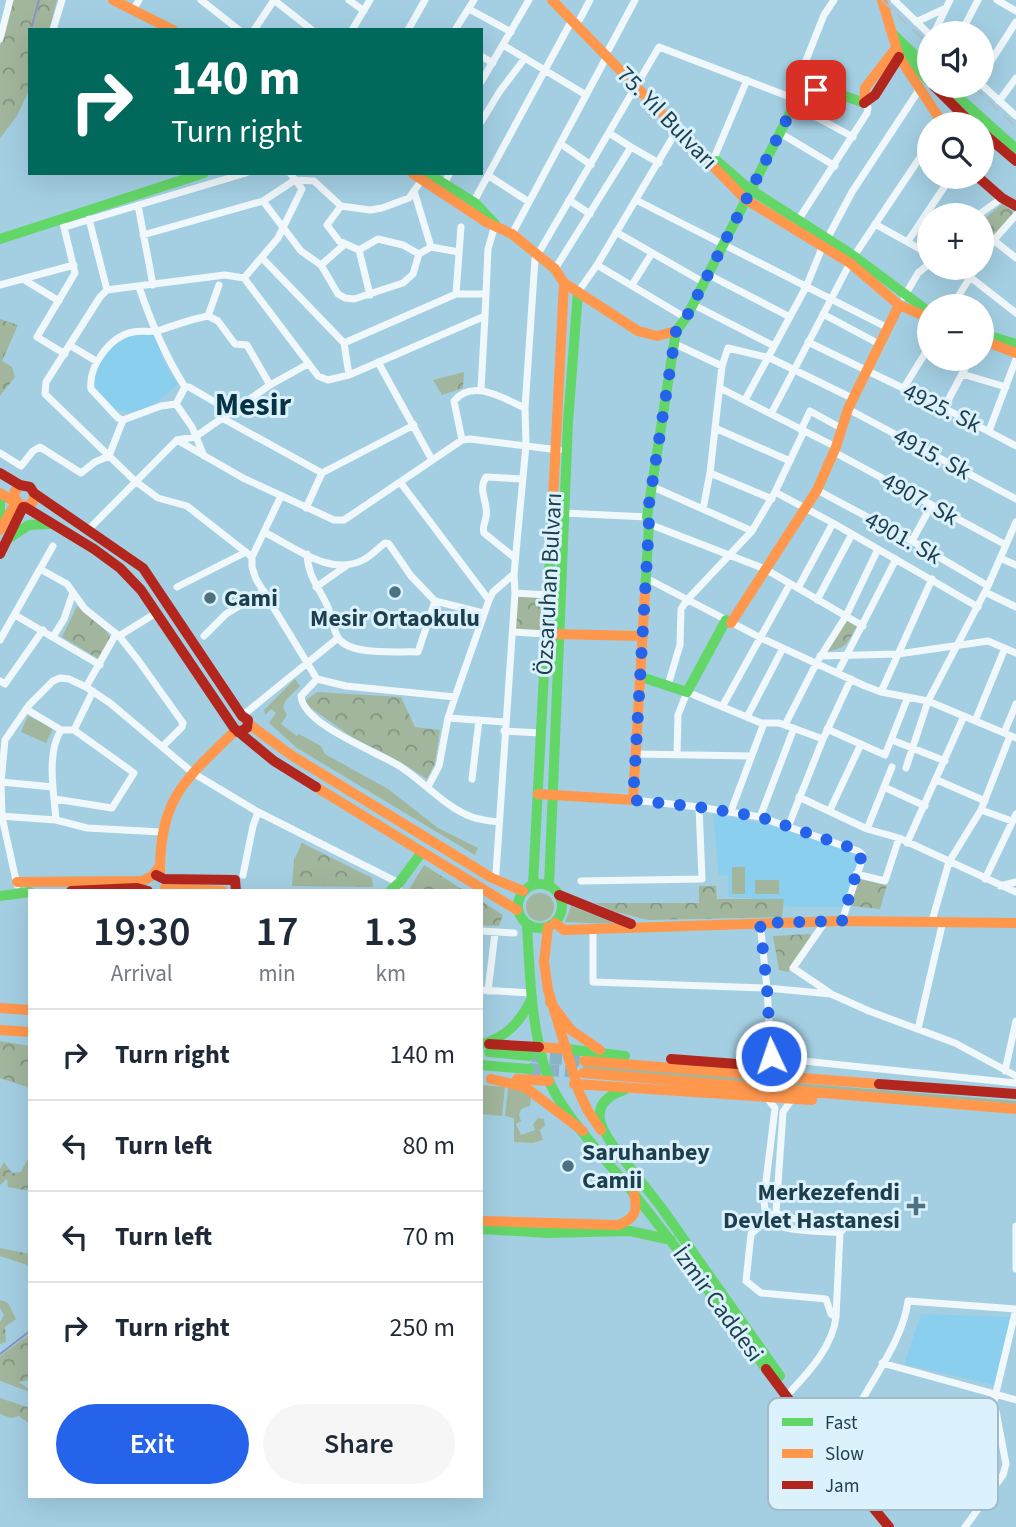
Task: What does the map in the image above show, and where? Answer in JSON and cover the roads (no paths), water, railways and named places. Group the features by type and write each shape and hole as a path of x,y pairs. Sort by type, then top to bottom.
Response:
{"main road":[{"path":"113,0 136,5 170,28"},
{"name":"75. Yıl Bulvarı","path":"552,0 576,20 714,158 747,195 797,222 825,243"},
{"name":"75. Yıl Bulvarı","path":"561,0 576,20"},
{"path":"882,1 896,68 917,87"},
{"path":"864,103 865,88 892,48"},
{"path":"864,103 875,95 892,48"},
{"path":"892,48 917,62"},
{"path":"892,48 917,70"},
{"name":"75. Yıl Bulvarı","path":"637,83 677,130 747,195 852,259 917,310"},
{"path":"538,794 633,800 651,486 676,331 686,318 794,101 805,93 816,90 839,94 864,103"},
{"path":"946,98 960,112"},
{"path":"959,98 1016,149"},
{"path":"994,142 1016,160"},
{"path":"0,239 64,223 195,175"},
{"path":"425,175 447,178 492,218 495,225"},
{"path":"425,175 486,222 512,234 555,269 564,283 578,292 651,337 665,336 676,331"},
{"path":"992,189 1016,206"},
{"name":"Özsaruhan Bulvarı","path":"549,886 564,513 564,283"},
{"name":"Özsaruhan Bulvarı","path":"533,885 548,595 578,292"},
{"path":"641,677 688,692 729,621 817,490 848,410 902,301"},
{"name":"75. Yıl Bulvarı","path":"902,301 917,307"},
{"path":"994,337 1016,344"},
{"path":"994,345 1016,353"},
{"path":"0,473 20,485 30,487 34,493 143,568 247,720 291,755 492,878 523,891"},
{"path":"0,554 9,539 19,505 13,491 20,485"},
{"path":"0,493 94,549 120,568 141,590 235,729 274,761 483,889"},
{"path":"0,530 19,505 33,502 34,493"},
{"path":"0,502 0,523"},
{"path":"9,539 29,525 49,524"},
{"path":"547,634 643,636"},
{"path":"159,879 161,832 167,808 193,773 235,729 235,718 247,720"},
{"path":"235,729 246,731 247,720"},
{"path":"398,887 422,852"},
{"path":"0,896 18,888 159,879 235,880 236,889"},
{"path":"148,889 147,884 159,879 212,889"},
{"path":"517,910 517,903 523,891 533,885 549,886 559,895 635,926"},
{"path":"18,888 28,891"},
{"path":"114,889 140,889"},
{"path":"483,889 517,910 527,925 531,995 539,1047"},
{"path":"559,895 562,908 552,925 544,959 550,1002 579,1084"},
{"path":"527,925 538,929 552,925 564,930 593,930 635,926 842,921 1016,923"},
{"path":"483,1043 502,1037 521,1021 531,995"},
{"path":"550,1002 564,1023 580,1038 604,1052 621,1056"},
{"path":"0,1008 28,1010"},
{"path":"5,1030 28,1034"},
{"path":"483,1044 567,1049 584,1056 1016,1094"},
{"name":"İzmir Caddesi","path":"539,1047 549,1081 564,1107 671,1240 792,1398"},
{"path":"483,1052 530,1056"},
{"path":"579,1084 580,1057 621,1056 771,1067 907,1085"},
{"path":"483,1065 530,1069"},
{"path":"583,1073 1016,1109"},
{"path":"486,1078 768,1098 914,1101"},
{"path":"486,1078 525,1087 583,1131"},
{"name":"İzmir Caddesi","path":"579,1084 595,1123 661,1207 788,1393"},
{"path":"621,1156 600,1128 599,1110 608,1095 631,1088"},
{"path":"483,1221 618,1225 635,1217 637,1211 634,1194"},
{"path":"483,1229 554,1233 632,1230 660,1235 671,1240"},
{"name":"İzmir Caddesi","path":"877,1510 890,1527"},
{"name":"İzmir Caddesi","path":"883,1510 899,1527"}],"street":[{"path":"54,28 62,0"},
{"path":"201,0 236,28"},
{"path":"255,28 274,0 309,28"},
{"path":"349,0 364,11"},
{"path":"353,28 370,0"},
{"path":"409,28 425,0"},
{"path":"456,28 474,0"},
{"path":"483,79 529,0"},
{"path":"473,203 545,71 590,0"},
{"path":"512,234 635,0"},
{"path":"794,101 824,15 834,0"},
{"path":"894,0 916,22 949,4"},
{"path":"967,21 978,0"},
{"path":"997,0 1016,11"},
{"path":"0,39 8,1"},
{"path":"939,21 949,4"},
{"path":"469,9 510,32"},
{"path":"994,56 1016,22"},
{"path":"503,45 586,95"},
{"path":"496,873 513,632 515,558 526,445 536,253 591,165 659,47 794,101 853,137"},
{"path":"483,57 492,63"},
{"path":"483,119 525,58"},
{"path":"999,102 1016,78"},
{"path":"714,158 747,80"},
{"path":"745,400 806,287 852,192 917,90"},
{"path":"1008,92 1016,96"},
{"path":"994,97 1016,116"},
{"path":"797,222 867,113 868,108 864,103"},
{"path":"578,292 597,265 677,130"},
{"path":"609,133 659,163"},
{"path":"780,133 835,166"},
{"path":"561,144 591,165"},
{"path":"555,269 631,147"},
{"path":"771,414 852,259 917,162"},
{"path":"65,354 37,337 72,278 74,265 64,223 89,219 239,175"},
{"path":"292,176 314,181 341,206 370,210 408,198 425,175"},
{"path":"143,235 263,201 292,176"},
{"path":"244,278 262,259 284,227 302,189 292,176"},
{"path":"489,176 529,202"},
{"path":"908,241 943,189"},
{"path":"414,191 431,247"},
{"path":"994,204 1002,198"},
{"path":"569,200 590,214"},
{"path":"636,200 888,328"},
{"path":"263,201 301,251 321,265 338,293 345,298 370,295 403,283 413,274 419,254 431,247 459,252"},
{"path":"138,205 153,285"},
{"path":"341,206 327,225 339,242 359,250"},
{"path":"1016,215 994,240 1016,258"},
{"path":"89,219 107,290"},
{"path":"875,224 917,247"},
{"path":"481,389 488,249 495,225"},
{"path":"456,294 461,227"},
{"path":"616,232 652,253 790,317"},
{"path":"359,250 378,239 404,245 419,254"},
{"path":"321,265 345,244"},
{"path":"359,250 370,295"},
{"path":"632,285 652,253"},
{"path":"262,259 344,343 349,375"},
{"path":"0,285 74,265"},
{"path":"597,265 686,318"},
{"path":"455,697 346,686 317,679 264,591 252,567 249,554 187,506 158,498 135,481 45,394 46,382 107,290 225,275 244,278 292,339 307,364 323,379 349,375 485,316"},
{"path":"902,301 917,275"},
{"path":"23,279 59,301"},
{"path":"974,280 1016,313"},
{"path":"208,316 219,285"},
{"path":"139,287 168,361 184,387"},
{"path":"344,343 456,294 485,295"},
{"path":"692,304 775,346"},
{"path":"823,314 881,345"},
{"path":"176,404 161,406 123,420 118,418 91,389 96,361 124,335 157,331 208,316 218,321 235,344 247,345 270,385"},
{"name":"4925. Sk","path":"808,342 1016,446"},
{"path":"673,343 722,366"},
{"path":"71,346 96,361"},
{"path":"703,509 725,352 731,348 769,358 854,398"},
{"path":"989,431 1016,359"},
{"path":"378,362 432,458"},
{"path":"88,530 177,440 195,437 270,385 307,364"},
{"path":"903,389 917,366"},
{"path":"944,408 964,371"},
{"path":"962,374 1006,387"},
{"path":"176,404 184,387"},
{"path":"184,387 194,387 232,412"},
{"name":"4907. Sk","path":"720,388 803,431 931,506 1006,545"},
{"path":"461,440 454,401 458,396 481,389 526,408"},
{"path":"176,404 192,427 204,457"},
{"name":"4915. Sk","path":"848,410 1016,499"},
{"path":"668,685 680,645 681,610 687,600 752,531 790,461 810,411 841,428"},
{"path":"222,418 323,473"},
{"path":"0,453 21,466 33,451 40,447 82,473 95,462 109,456 123,420"},
{"path":"306,508 323,473 414,425"},
{"path":"715,428 790,461"},
{"path":"177,440 204,457 334,520 344,520 461,440 562,450"},
{"path":"710,473 804,508 978,607"},
{"path":"515,558 484,533 482,528 486,513 481,486 486,477 522,479"},
{"path":"400,482 489,600"},
{"path":"651,486 752,531"},
{"name":"4901. Sk","path":"817,490 912,541 1016,607"},
{"path":"177,587 249,554 266,533 281,496"},
{"path":"912,541 931,506"},
{"path":"564,513 648,520 765,569 863,626"},
{"path":"722,707 761,638 833,523"},
{"path":"905,768 928,702 978,607 1015,527"},
{"path":"266,533 317,561 346,566"},
{"path":"817,600 852,534"},
{"path":"316,587 346,566 366,559 385,543 389,544 411,576 435,601 483,613"},
{"path":"0,640 53,546"},
{"path":"760,817 790,727 818,659 846,616 878,549"},
{"path":"307,554 310,577 330,611 338,638 347,646 358,650 418,652 435,601"},
{"path":"1000,558 1016,565"},
{"path":"838,672 897,559"},
{"path":"40,569 68,584 85,609 118,635 183,723 162,747"},
{"path":"428,786 443,754 448,718 483,613 493,592 514,574"},
{"path":"646,578 761,638 782,648 818,659 838,672 881,692 928,702 1010,735"},
{"path":"881,692 932,579"},
{"path":"204,636 226,614 264,591"},
{"path":"53,637 64,619 73,593"},
{"path":"515,593 548,595"},
{"path":"74,730 100,664 118,635 156,613"},
{"path":"15,615 100,664"},
{"path":"0,681 5,684 43,630"},
{"path":"513,632 547,634"},
{"path":"247,720 255,705 338,638"},
{"path":"818,659 956,648 988,641 1016,653"},
{"path":"747,717 782,648"},
{"path":"975,721 1005,648"},
{"path":"788,827 827,729 851,678"},
{"path":"18,888 1,816 5,740 26,709 53,681 69,679 90,689 193,773 258,812 398,887"},
{"path":"317,679 301,696 301,704 307,711 337,733 398,765 449,804 472,817 499,822"},
{"path":"677,754 678,715 688,692 764,723 790,727 823,739"},
{"path":"827,729 885,755 908,697"},
{"path":"918,1029 949,862 985,801 1010,735 1016,704"},
{"path":"26,709 61,730 74,730 134,773 112,808 55,799"},
{"path":"907,843 964,716"},
{"path":"448,718 479,720 541,733"},
{"path":"472,779 479,720"},
{"path":"731,811 764,723"},
{"path":"56,820 53,787 55,745 61,730"},
{"path":"892,740 945,761"},
{"path":"830,810 861,744"},
{"path":"636,754 751,756"},
{"path":"867,829 892,767"},
{"path":"937,780 985,801"},
{"path":"1,782 53,787"},
{"path":"884,787 925,806"},
{"path":"799,797 867,829 899,838 1016,892"},
{"path":"633,800 760,817 858,851 862,854 862,860 842,921"},
{"path":"581,881 702,879 699,807"},
{"path":"981,810 1014,817 985,879"},
{"path":"243,875 258,812"},
{"path":"1,816 56,820 87,828 161,832"},
{"path":"856,874 885,881 899,838"},
{"path":"1000,886 1016,882"},
{"path":"825,922 793,968 831,994 955,1043 1016,1076"},
{"path":"760,923 771,1056 774,1058 1016,1083"},
{"path":"593,930 593,982 767,988 831,994"},
{"path":"483,931 514,933"},
{"path":"495,933 484,991 531,995"},
{"path":"1004,1082 1004,1069 1016,1021"},
{"path":"768,1098 775,1108 764,1198 769,1220 782,1227 840,1233"},
{"path":"792,1099 785,1107 781,1123 776,1212 751,1234 746,1281 761,1293 826,1299 831,1314 836,1317"},
{"path":"776,1212 785,1218 842,1223 844,1228 840,1233 836,1317 832,1336 788,1393"},
{"path":"1016,1226 1016,1269"},
{"path":"863,1398 903,1320 908,1301 1016,1309 996,1398"},
{"path":"882,1363 1016,1400"},
{"path":"998,1421 1006,1464 998,1482"},
{"path":"965,1527 977,1510"}],"waterway":[{"path":"32,26 39,0"},
{"path":"0,1354 28,1333"}],"tunnel":[{"path":"532,1056 584,1061"},
{"path":"529,1069 581,1072"}],"railway":[{"path":"882,0 917,34"},
{"path":"986,98 1016,127"}],"place":[{"name":"Mesir Ortaokulu","path":"395,592"},
{"name":"Cami","path":"210,598"},
{"name":"Saruhanbey Camii","path":"568,1166"},
{"name":"Merkezefendi Devlet Hastanesi","path":"916,1206"}],"district":[{"name":"Mesir","path":"253,405"}]}
